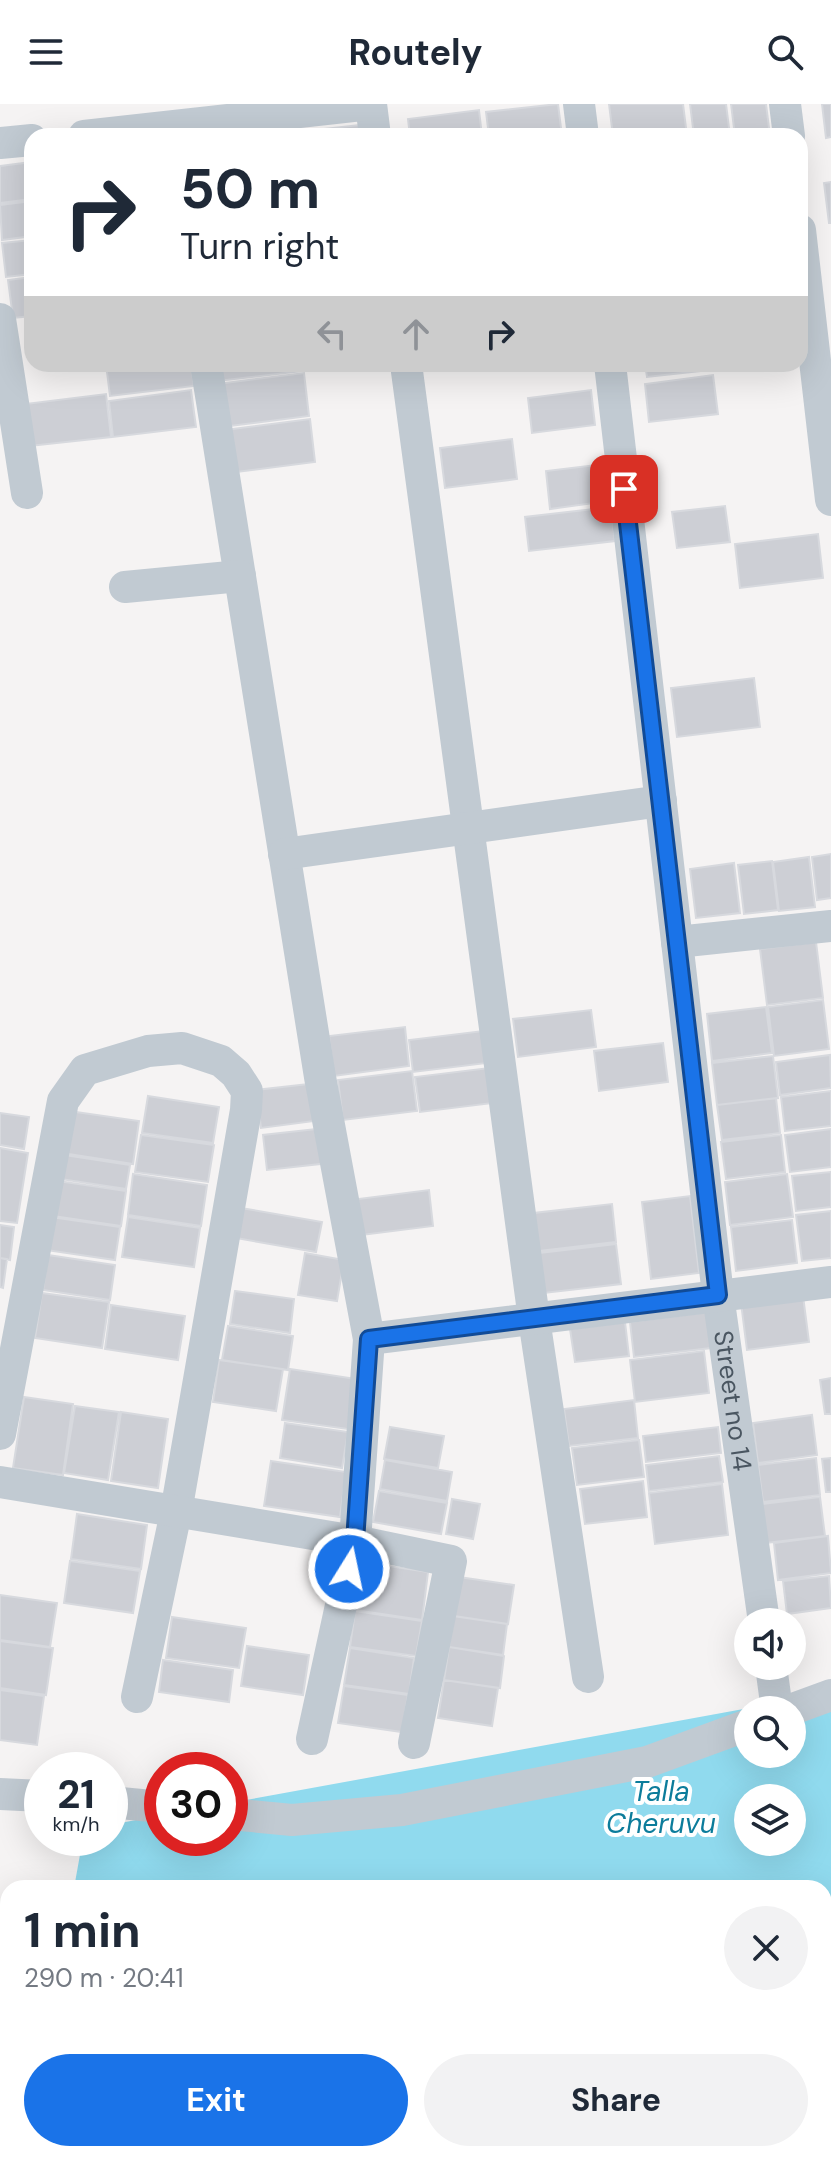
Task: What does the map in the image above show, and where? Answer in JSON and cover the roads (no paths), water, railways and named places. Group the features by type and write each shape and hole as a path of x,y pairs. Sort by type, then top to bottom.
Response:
{"street":[{"path":"204,128 371,104 374,128"},
{"path":"579,104 582,128"},
{"path":"785,104 788,128"},
{"path":"0,143 24,141"},
{"path":"808,300 831,500"},
{"path":"0,319 27,493"},
{"path":"207,372 320,1077 369,1339 355,1541 312,1739"},
{"path":"407,372 534,1319 588,1677"},
{"name":"Street no 14","path":"611,372 718,1295 762,1608"},
{"path":"125,587 240,576"},
{"path":"284,854 661,801"},
{"path":"677,942 831,926"},
{"path":"0,1434 63,1101 85,1070 148,1051 182,1048 221,1061 236,1074 247,1091 246,1110 176,1512 137,1697"},
{"path":"369,1339 831,1282"},
{"path":"0,1482 355,1541 451,1561 414,1743"},
{"path":"806,1704 831,1695"},
{"path":"248,1816 292,1820 402,1810 647,1762 734,1730"},
{"path":"0,1794 24,1795"}],"water":[{"name":"Talla Cheruvu","path":"831,1693 831,1880 75,1880 80,1856 128,1856 128,1822 144,1818 144,1856 248,1856 248,1800 734,1711 734,1768 806,1768 806,1698"}]}
